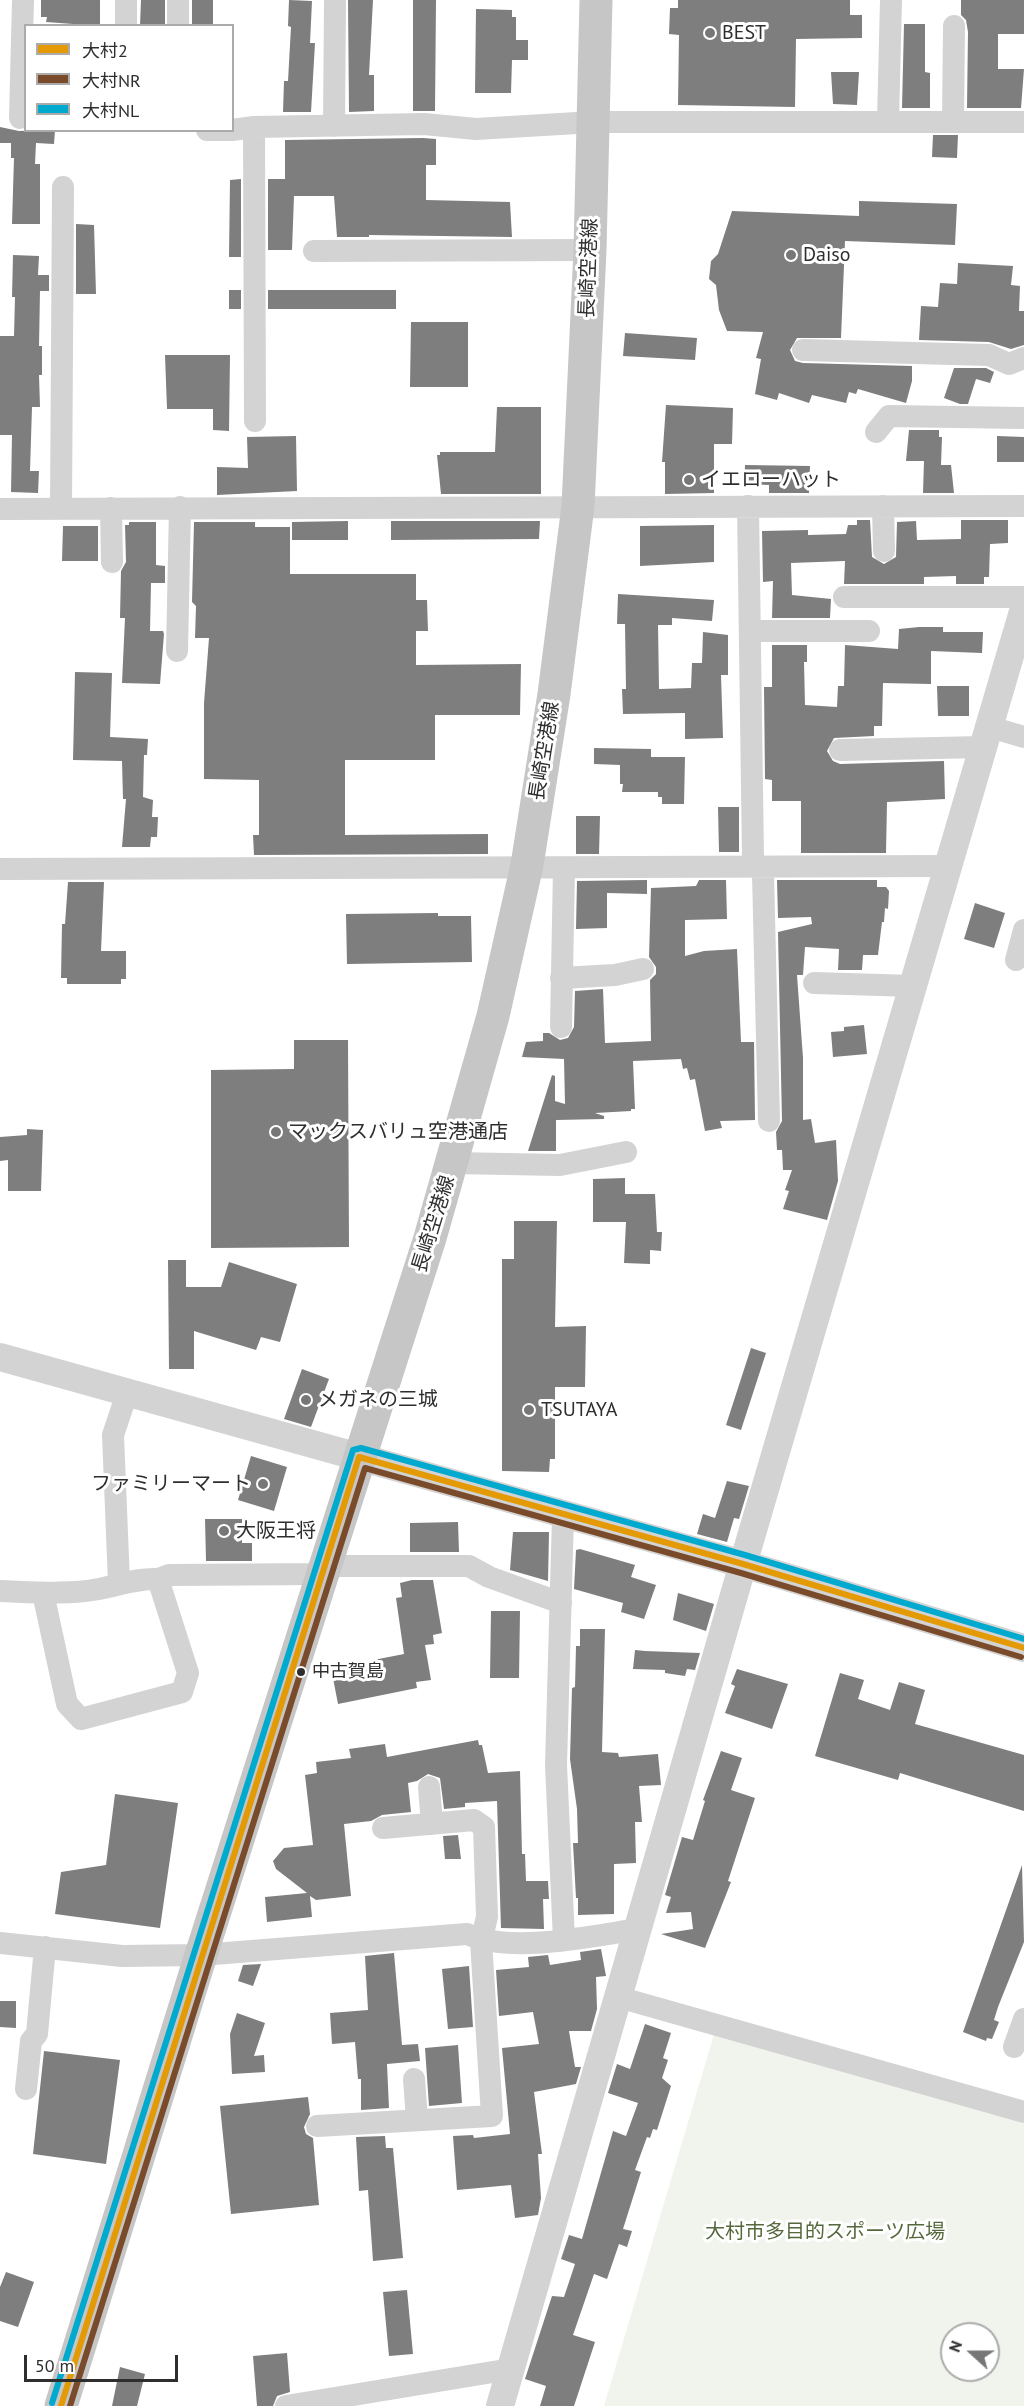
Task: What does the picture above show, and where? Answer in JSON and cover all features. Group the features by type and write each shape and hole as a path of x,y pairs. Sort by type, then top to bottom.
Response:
{"main road":[{"name":"長崎空港線","path":"61,2406 452,1163 493,1016 527,866 554,693 578,506 590,250 596,0"}],"street":[{"path":"15,118 24,0"},
{"path":"126,0 126,24"},
{"path":"178,0 178,24"},
{"path":"334,126 335,0"},
{"path":"888,121 891,0"},
{"path":"953,122 954,26"},
{"path":"255,422 243,128 424,124 476,129 594,122 1024,122"},
{"path":"61,507 53,416 54,308 69,197"},
{"path":"314,251 590,250"},
{"path":"803,350 989,355 1009,364 1024,358"},
{"path":"876,432 889,416 1024,418"},
{"path":"748,506 753,858 763,874 755,976 769,1121"},
{"path":"883,506 884,551"},
{"path":"0,509 61,507 1024,506"},
{"path":"177,651 168,621 180,507"},
{"path":"111,508 112,561"},
{"path":"844,597 1024,597"},
{"path":"500,2406 639,1929 742,1564 1024,608"},
{"path":"750,631 869,631"},
{"path":"840,750 987,737 1024,737"},
{"path":"0,869 949,866"},
{"path":"561,1027 564,868"},
{"path":"1016,960 1024,930"},
{"path":"561,978 615,975 643,969"},
{"path":"814,983 914,986"},
{"path":"452,1163 560,1165 626,1152"},
{"path":"0,1357 563,1516 742,1564 1024,1648"},
{"path":"119,1583 113,1435 127,1392"},
{"path":"563,1516 556,1765 564,1940"},
{"path":"0,1591 43,1593 98,1589 138,1578 158,1579 169,1575 469,1566 489,1577 561,1603"},
{"path":"43,1593 67,1704 81,1719 182,1692 188,1673 158,1579"},
{"path":"429,1787 432,1824"},
{"path":"316,2126 492,2116 481,1941 487,1917 484,1827 474,1821 383,1828"},
{"path":"0,1943 122,1956 201,1955 467,1934 481,1941 564,1940 639,1929"},
{"path":"26,2089 31,2041 37,2034 45,1947"},
{"path":"618,1997 1024,2112"},
{"path":"1014,2047 1024,2019"},
{"path":"414,2079 417,2120"},
{"path":"286,2406 511,2369"}],"green space":[{"name":"大村市多目的スポーツ広場","path":"715,2031 1024,2120 1024,2406 604,2406"}],"building":[{"path":"41,0 100,0 100,24 46,22 47,17 41,17"},
{"path":"141,0 165,0 165,24 140,24"},
{"path":"192,0 213,0 213,24 192,24"},
{"path":"289,0 312,1 310,43 315,43 311,112 283,112 284,81 288,81 291,27 288,26"},
{"path":"348,0 373,0 369,75 374,75 374,111 349,112"},
{"path":"413,0 436,0 435,111 413,111"},
{"path":"678,0 850,0 850,15 862,15 862,38 796,39 795,107 678,105 679,35 669,34 670,8 678,8"},
{"path":"961,0 1024,0 1024,34 998,34 998,69 1024,69 1021,108 967,108 968,32 966,20 961,15"},
{"path":"476,9 512,10 512,17 516,17 516,40 528,40 528,60 512,60 511,93 475,93"},
{"path":"904,24 925,24 925,72 930,73 930,108 902,108"},
{"path":"831,72 859,72 857,105 833,104"},
{"path":"0,127 24,132 55,132 54,144 36,143 35,164 40,164 40,224 12,224 14,158 11,158 11,143 0,143"},
{"path":"933,135 958,135 957,158 932,157"},
{"path":"436,139 436,165 426,165 426,200 510,202 512,237 369,235 369,237 337,237 334,196 294,196 292,250 268,250 268,179 285,179 285,140"},
{"path":"241,179 241,257 229,257 230,180"},
{"path":"859,201 957,204 955,245 845,241 841,338 797,338 790,350 795,361 803,363 912,366 912,381 906,403 858,389 856,394 849,392 846,403 812,395 809,403 779,393 777,400 755,394 761,359 756,358 763,332 727,331 719,310 716,285 709,279 711,261 718,254 732,211 859,216"},
{"path":"76,224 94,225 96,294 76,294"},
{"path":"13,255 39,256 38,275 49,275 49,291 40,291 39,346 42,346 42,375 39,375 40,407 32,407 30,471 39,471 38,493 11,492 12,435 0,435 0,336 14,336"},
{"path":"958,263 1013,266 1011,285 1020,286 1019,311 1024,311 1024,345 1011,349 989,342 919,340 921,306 938,307 940,283 957,284"},
{"path":"229,290 241,290 241,309 229,309"},
{"path":"268,290 396,290 396,309 268,309"},
{"path":"411,322 468,322 468,387 410,387"},
{"path":"625,333 697,338 695,360 623,356"},
{"path":"165,355 230,355 229,431 213,430 213,409 167,409"},
{"path":"954,368 986,368 994,372 990,383 976,379 968,404 960,404 944,398"},
{"path":"666,405 733,408 732,444 714,444 714,493 665,494 665,462 662,462"},
{"path":"497,407 541,407 541,494 441,494 437,455 440,455 440,452 495,452"},
{"path":"909,430 939,430 939,437 942,437 941,465 951,465 954,493 923,493 924,461 906,461"},
{"path":"296,436 297,491 217,495 217,467 248,468 247,437"},
{"path":"997,436 1024,437 1024,462 997,462"},
{"path":"745,465 810,466 809,493 769,493 769,485 744,484"},
{"path":"857,520 870,520 872,557 884,564 896,557 897,522 916,521 917,540 961,539 961,520 1008,520 1008,543 990,544 989,577 984,577 984,584 956,584 956,576 924,577 924,584 844,584 845,561 791,563 792,595 831,599 830,618 772,618 773,581 763,582 762,531 808,530 808,535 846,534 848,525 857,525"},
{"path":"348,521 348,540 292,540 292,522"},
{"path":"391,521 540,521 539,539 391,540"},
{"path":"129,522 156,522 156,565 165,566 165,583 151,583 150,631 163,631 164,634 160,684 122,683 125,618 120,618 121,571 126,562 125,525 129,525"},
{"path":"194,522 255,522 255,527 290,527 290,574 416,574 416,600 427,600 428,631 416,631 416,665 521,664 520,715 435,715 435,760 345,760 345,835 488,834 488,854 254,855 253,835 259,835 259,780 204,779 204,703 209,638 195,638 196,606 192,602"},
{"path":"714,525 714,562 640,566 640,526"},
{"path":"63,526 98,526 98,561 62,561"},
{"path":"618,594 714,600 712,621 672,618 672,625 658,625 659,689 691,688 692,663 702,663 703,632 728,635 728,675 721,675 723,738 685,739 685,713 623,714 622,689 626,689 625,624 617,624"},
{"path":"943,627 943,632 983,632 982,653 931,651 931,684 883,683 882,726 874,726 874,736 834,738 827,751 833,761 840,764 944,761 945,799 887,802 886,853 801,853 801,801 772,801 772,780 765,779 764,687 772,687 772,645 807,645 807,662 804,662 805,705 837,707 838,686 844,686 845,645 898,649 899,629"},
{"path":"75,672 112,673 110,737 148,739 147,755 144,755 143,797 153,800 152,817 158,817 157,837 151,837 150,847 122,847 126,799 123,799 122,761 73,760"},
{"path":"937,686 969,686 969,716 938,716"},
{"path":"594,748 651,749 651,757 685,757 684,804 662,804 662,797 658,797 658,792 622,792 620,765 594,764"},
{"path":"718,807 739,807 739,852 719,852"},
{"path":"576,816 600,816 599,854 576,854"},
{"path":"647,880 647,894 607,893 607,928 576,929 577,881"},
{"path":"699,880 726,880 727,919 685,920 685,956 704,951 737,949 741,1042 754,1042 755,1120 720,1121 722,1128 705,1131 695,1079 690,1080 687,1068 683,1069 681,1059 633,1061 635,1109 595,1113 604,1116 604,1119 556,1120 556,1151 528,1151 552,1075 555,1076 555,1101 565,1104 564,1059 522,1057 526,1042 543,1041 543,1033 549,1033 560,1040 568,1038 574,1027 575,991 603,989 605,1043 651,1041 650,980 656,974 656,967 649,957 651,888 696,886"},
{"path":"777,880 877,880 877,887 886,887 889,891 888,909 885,908 878,955 863,955 862,970 838,970 839,949 805,947 803,975 797,975 803,1058 803,1120 811,1119 815,1143 836,1140 838,1181 827,1220 783,1209 789,1191 785,1190 792,1170 783,1170 782,1150 777,1150 776,1132 782,1121 778,932 812,924 811,917 778,918"},
{"path":"68,882 104,882 101,951 126,951 126,979 121,979 121,984 67,984 67,978 61,978 62,924 65,924"},
{"path":"975,903 1005,913 994,948 964,939"},
{"path":"438,913 438,916 471,916 472,962 347,964 346,914"},
{"path":"864,1025 867,1054 833,1057 831,1032 844,1031 844,1027"},
{"path":"294,1040 348,1040 349,1247 211,1248 211,1070 294,1069"},
{"path":"27,1129 43,1130 41,1191 8,1191 8,1160 0,1161 0,1137 27,1135"},
{"path":"625,1178 625,1194 655,1194 657,1232 662,1232 661,1251 650,1250 650,1264 624,1263 626,1222 593,1222 593,1179"},
{"name":"TSUTAYA","path":"514,1221 557,1221 555,1327 586,1326 585,1387 555,1387 555,1459 550,1459 549,1472 502,1471 502,1259 514,1259"},
{"path":"168,1260 186,1260 186,1287 221,1287 229,1262 297,1284 280,1342 261,1337 256,1350 194,1331 194,1369 169,1369"},
{"path":"751,1348 766,1353 741,1430 726,1425"},
{"name":"メガネの三城","path":"302,1369 329,1379 311,1427 284,1419"},
{"name":"ファミリーマート","path":"251,1456 287,1467 274,1511 238,1500"},
{"path":"727,1481 749,1486 739,1519 734,1518 727,1542 697,1534 703,1514 715,1518"},
{"name":"大阪王将","path":"205,1519 242,1519 242,1543 252,1543 252,1561 206,1561"},
{"path":"458,1522 459,1552 410,1552 410,1523"},
{"path":"513,1532 549,1532 548,1581 510,1570"},
{"path":"580,1549 635,1565 631,1577 656,1585 644,1619 621,1612 623,1603 574,1589 576,1550"},
{"path":"412,1580 433,1580 442,1633 433,1635 434,1644 425,1645 431,1680 416,1682 417,1688 338,1704 332,1673 343,1670 343,1666 404,1654 396,1598 402,1597 400,1583"},
{"path":"678,1593 714,1604 706,1631 673,1620"},
{"path":"491,1611 520,1611 519,1678 490,1678"},
{"path":"580,1629 605,1629 602,1752 618,1753 619,1757 658,1754 661,1785 639,1786 642,1822 635,1822 636,1863 614,1864 614,1914 578,1915 573,1843 578,1843 577,1809 570,1759 572,1688 575,1687 576,1646 580,1646"},
{"path":"635,1650 700,1653 695,1670 687,1669 685,1676 665,1673 665,1670 633,1669"},
{"path":"737,1669 788,1684 772,1729 725,1713 735,1686 731,1684"},
{"path":"840,1673 864,1680 858,1699 890,1710 899,1682 925,1690 915,1724 1024,1755 1024,1811 900,1773 898,1780 815,1756"},
{"path":"478,1740 479,1745 482,1745 488,1773 520,1771 522,1854 525,1854 526,1881 548,1881 549,1899 543,1899 544,1929 501,1928 497,1801 465,1803 465,1807 444,1809 440,1778 428,1774 417,1781 408,1783 411,1812 382,1815 371,1821 344,1824 351,1896 316,1900 310,1896 312,1917 267,1922 265,1897 307,1893 276,1869 273,1861 284,1848 313,1845 305,1775 317,1773 316,1762 351,1758 349,1749 385,1744 387,1757"},
{"path":"721,1751 742,1758 731,1790 755,1798 728,1881 731,1882 705,1948 661,1934 693,1929 691,1912 666,1913 671,1897 665,1895 682,1837 693,1840 705,1801 703,1800"},
{"path":"115,1794 178,1803 160,1928 55,1914 61,1872 106,1865"},
{"path":"458,1835 461,1859 445,1859 443,1836"},
{"path":"1022,1865 1024,1942 998,2007 994,2020 999,2022 992,2039 987,2038 986,2041 963,2032"},
{"path":"601,1949 606,1976 596,1977 597,2009 591,2031 569,2031 575,2067 581,2067 576,2084 534,2092 542,2154 538,2154 541,2198 538,2215 515,2218 511,2185 457,2190 453,2136 473,2135 474,2138 510,2134 502,2048 539,2044 533,2012 499,2016 496,1970 529,1967 528,1957 548,1955 550,1965 581,1960 580,1952"},
{"path":"394,1953 402,2045 418,2044 420,2061 387,2064 389,2108 361,2110 361,2079 358,2079 355,2042 332,2044 330,2013 368,2010 365,1956"},
{"path":"261,1964 253,1986 238,1981 243,1965"},
{"path":"469,1966 473,2027 448,2029 442,1969"},
{"path":"0,2001 16,2001 16,2028 0,2027"},
{"path":"237,2013 265,2023 254,2056 264,2055 265,2072 232,2074 230,2034"},
{"path":"645,2024 671,2033 663,2058 668,2060 662,2078 671,2086 657,2130 653,2129 650,2138 647,2137 635,2170 641,2172 623,2229 632,2231 627,2247 619,2244 607,2279 594,2274 573,2335 595,2342 574,2406 540,2406 546,2386 525,2379 552,2296 564,2297 575,2264 561,2259 569,2235 582,2239 613,2131 626,2136 638,2103 608,2093 617,2064 630,2069"},
{"path":"458,2045 462,2103 429,2106 425,2048"},
{"path":"44,2051 120,2060 106,2164 33,2154"},
{"path":"308,2097 310,2114 304,2127 306,2134 313,2138 319,2205 231,2214 220,2106"},
{"path":"385,2136 386,2148 393,2148 403,2258 373,2261 368,2190 359,2191 356,2137"},
{"path":"6,2272 34,2282 18,2327 0,2321 0,2287"},
{"path":"407,2290 413,2354 389,2356 383,2292"},
{"path":"287,2353 290,2392 277,2396 273,2406 257,2406 253,2356"},
{"path":"120,2367 145,2374 137,2406 112,2406"}],"transit line":[{"name":"大村NL","path":"52,2403 353,1450 361,1448 745,1555 1024,1639"},
{"name":"大村2","path":"359,1457 743,1564 1024,1648"},
{"name":"大村2","path":"61,2406 359,1457"},
{"name":"大村NR","path":"70,2406 365,1468 741,1573 1021,1657"}],"place":[{"name":"BEST","path":"710,33"},
{"name":"Daiso","path":"791,255"},
{"name":"イエローハット","path":"689,480"},
{"name":"マックスバリュ空港通店","path":"276,1132"},
{"name":"メガネの三城","path":"306,1400"},
{"name":"TSUTAYA","path":"529,1410"},
{"name":"ファミリーマート","path":"263,1484"},
{"name":"大阪王将","path":"224,1531"},
{"name":"中古賀島","path":"301,1672"}]}
